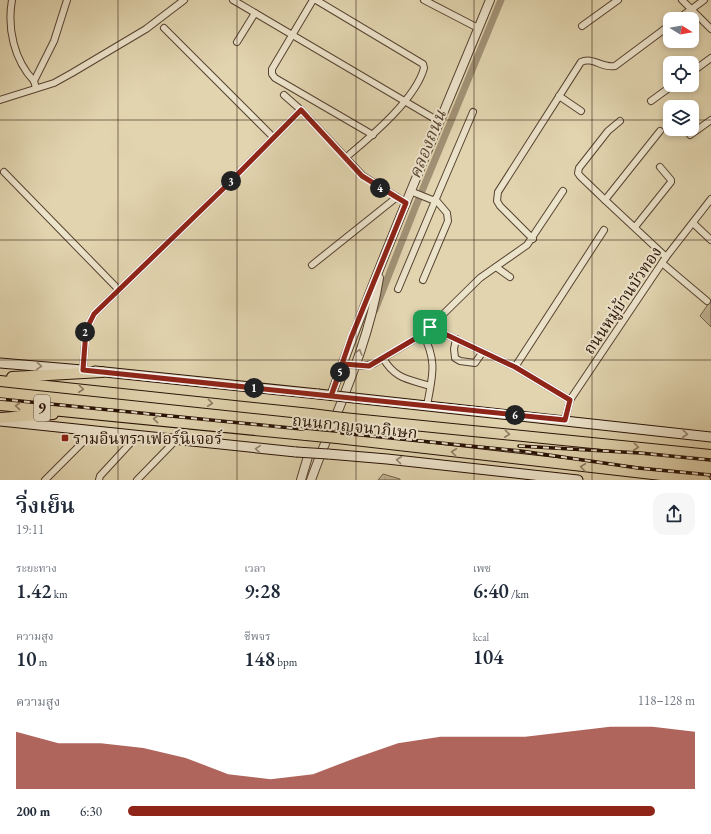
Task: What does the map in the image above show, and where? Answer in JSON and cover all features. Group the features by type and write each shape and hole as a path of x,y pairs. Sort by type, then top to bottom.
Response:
{"highway":[{"path":"0,378 102,372"},
{"name":"ถนนกาญจนาภิเษก","path":"0,381 343,418 711,455"},
{"name":"ถนนกาญจนาภิเษก","path":"0,405 85,412 337,438 705,480"},
{"path":"0,420 85,412"},
{"path":"642,474 668,480"}],"main road":[{"path":"0,363 318,394 711,437"},
{"path":"0,420 136,437 296,452 388,458 578,480"}],"street":[{"path":"12,0 9,22 15,48 23,69 34,81 36,88"},
{"path":"34,81 54,41 67,0"},
{"path":"0,100 54,83 116,48 169,13 184,0"},
{"path":"233,0 440,122"},
{"path":"313,0 291,34 272,69 272,74 275,78 373,135"},
{"path":"316,0 423,64 423,72 404,102 373,135 350,154"},
{"path":"424,0 478,28"},
{"path":"331,396 351,338 406,203 414,192 440,122 490,0"},
{"path":"582,26 618,0"},
{"path":"682,0 711,29"},
{"path":"688,12 704,0"},
{"path":"237,42 255,13"},
{"path":"164,28 273,137"},
{"path":"533,239 500,206 496,198 498,192 559,96 584,60 589,60 608,67 615,66 663,30"},
{"path":"699,67 711,58"},
{"path":"651,101 663,92"},
{"path":"284,95 301,110 362,176 406,203"},
{"path":"559,96 581,111"},
{"path":"83,370 82,354 86,330 94,314 223,189 301,110"},
{"path":"398,289 473,112"},
{"path":"699,129 711,120"},
{"path":"620,121 608,131 579,168 580,176 635,227 664,260 707,301"},
{"path":"605,200 660,131"},
{"path":"635,227 671,182 660,168"},
{"path":"4,172 119,290"},
{"path":"343,364 369,366 423,334 480,278 527,245 533,239 563,191"},
{"path":"414,192 435,200 447,213 448,221 423,280"},
{"path":"312,265 396,197"},
{"name":"ถนนหมู่บ้านบัวทอง","path":"565,420 570,400 664,260 711,199"},
{"path":"693,223 711,240"},
{"path":"515,367 604,230"},
{"path":"311,480 357,359 376,295 381,264"},
{"path":"496,267 510,277"},
{"path":"430,327 515,367 570,400"},
{"path":"423,334 432,354 427,406"},
{"path":"456,339 454,354 455,358 460,361 475,364 482,352"},
{"path":"383,358 389,369 394,373 430,386"},
{"path":"45,480 93,432"},
{"path":"99,480 100,476 136,437"},
{"path":"137,480 175,441"},
{"path":"301,480 308,453"}],"green space":[{"path":"711,300 711,327 700,316"},
{"path":"383,474 400,479 400,480 378,480"}],"waterway":[{"name":"คลองถนน","path":"375,310 415,208 501,0"}],"railway":[{"path":"0,399 521,451 638,468 711,475"},
{"path":"519,446 640,453 711,460"}],"place":[{"name":"รามอินทราเฟอร์นิเจอร์","path":"65,438"}],"route":[{"path":"430,327 423,334 369,366 343,364 331,396 83,370 82,354 86,330 94,314 223,189 301,110 362,176 374,185 406,203 351,338 331,396 565,420 570,400 515,367 430,327"}]}
